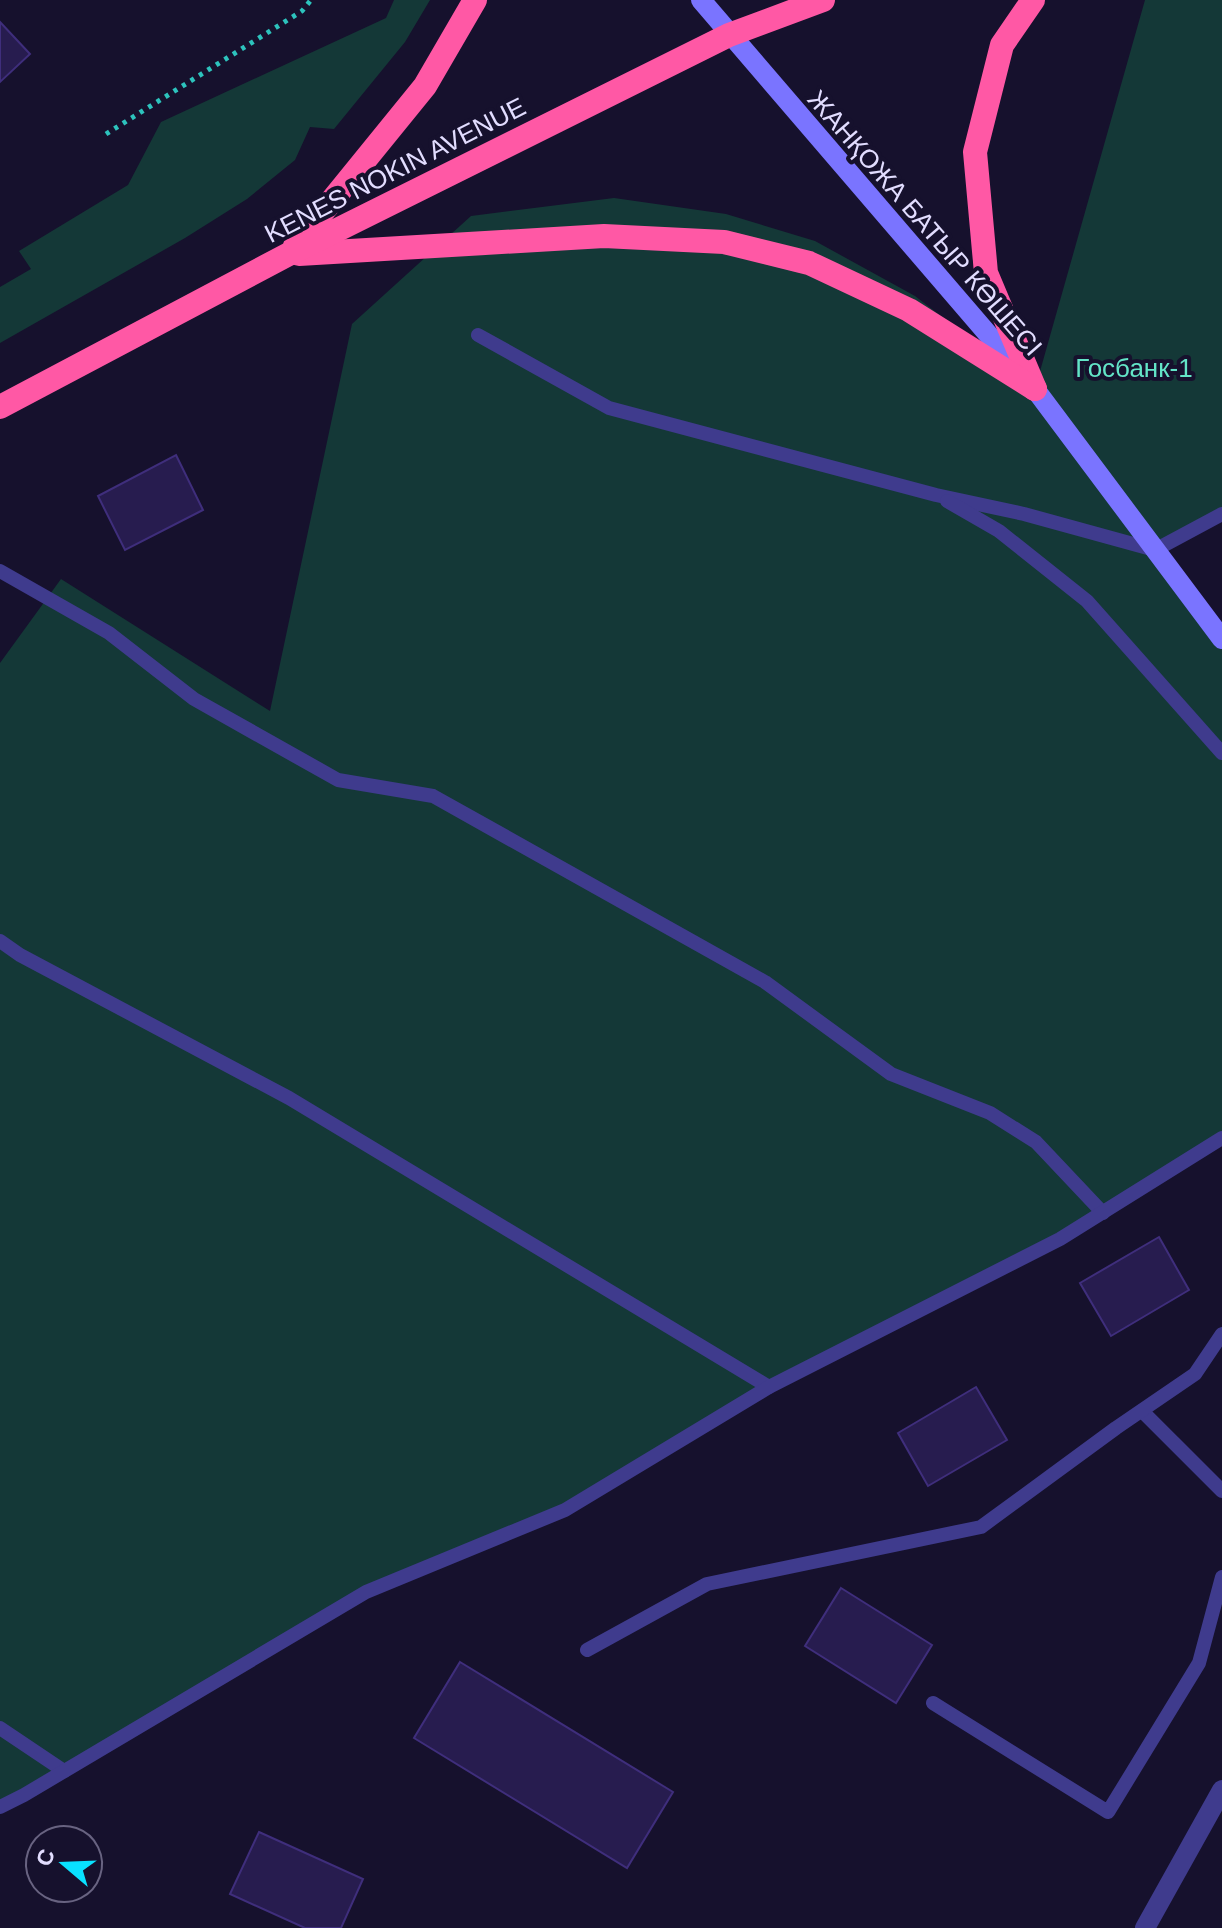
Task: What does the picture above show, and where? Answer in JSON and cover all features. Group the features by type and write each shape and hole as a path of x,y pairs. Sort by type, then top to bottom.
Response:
{"highway":[{"path":"289,254 425,86 475,0"},
{"name":"KENES NOKIN AVENUE","path":"0,407 289,254 729,35 823,0"},
{"path":"1033,0 1002,45 975,152 986,273 1035,389"},
{"path":"289,254 604,236 724,242 809,263 909,310 1035,389"}],"main road":[{"name":"ЖАНҚОЖА БАТЫР КӨШЕСІ","path":"701,0 1035,389 1222,639"}],"street":[{"path":"1145,1928 1222,1790"}],"lane":[{"path":"478,335 609,408 1155,550 1222,514"},
{"path":"936,495 999,531 1087,601 1222,753"},
{"path":"0,571 109,633 194,699 338,780 433,796 765,982 891,1074 990,1113 1036,1142 1103,1213"},
{"path":"0,941 20,955 289,1098 769,1387"},
{"path":"0,1807 366,1592 565,1510 769,1387 1060,1239 1222,1138"},
{"path":"587,1650 707,1584 981,1527 1195,1374 1222,1334"},
{"path":"1142,1411 1222,1491"},
{"path":"933,1703 1108,1812 1199,1663 1222,1577"},
{"path":"0,1728 64,1771"}],"path":[{"path":"106,134 302,11 311,0"}],"green space":[{"path":"394,0 430,0 405,42 334,129 310,127 295,160 247,199 185,238 0,343 0,287 31,269 19,251 128,185 161,122 386,18"},
{"name":"Госбанк-1","path":"1145,0 1222,0 1222,514 1155,550 1222,639 1222,1138 1060,1239 769,1387 565,1510 366,1593 0,1807 0,663 61,579 270,711 352,324 471,216 614,198 726,214 815,241 915,296 1035,389"}],"building":[{"path":"0,22 30,54 0,82"},
{"path":"176,455 203,510 125,550 98,496"},
{"path":"1159,1237 1189,1290 1111,1336 1080,1283"},
{"path":"976,1387 1007,1440 928,1486 898,1433"},
{"path":"841,1588 932,1645 896,1703 805,1646"},
{"path":"460,1662 673,1792 627,1868 414,1738"},
{"path":"259,1832 363,1879 341,1928 305,1928 230,1894"}]}
